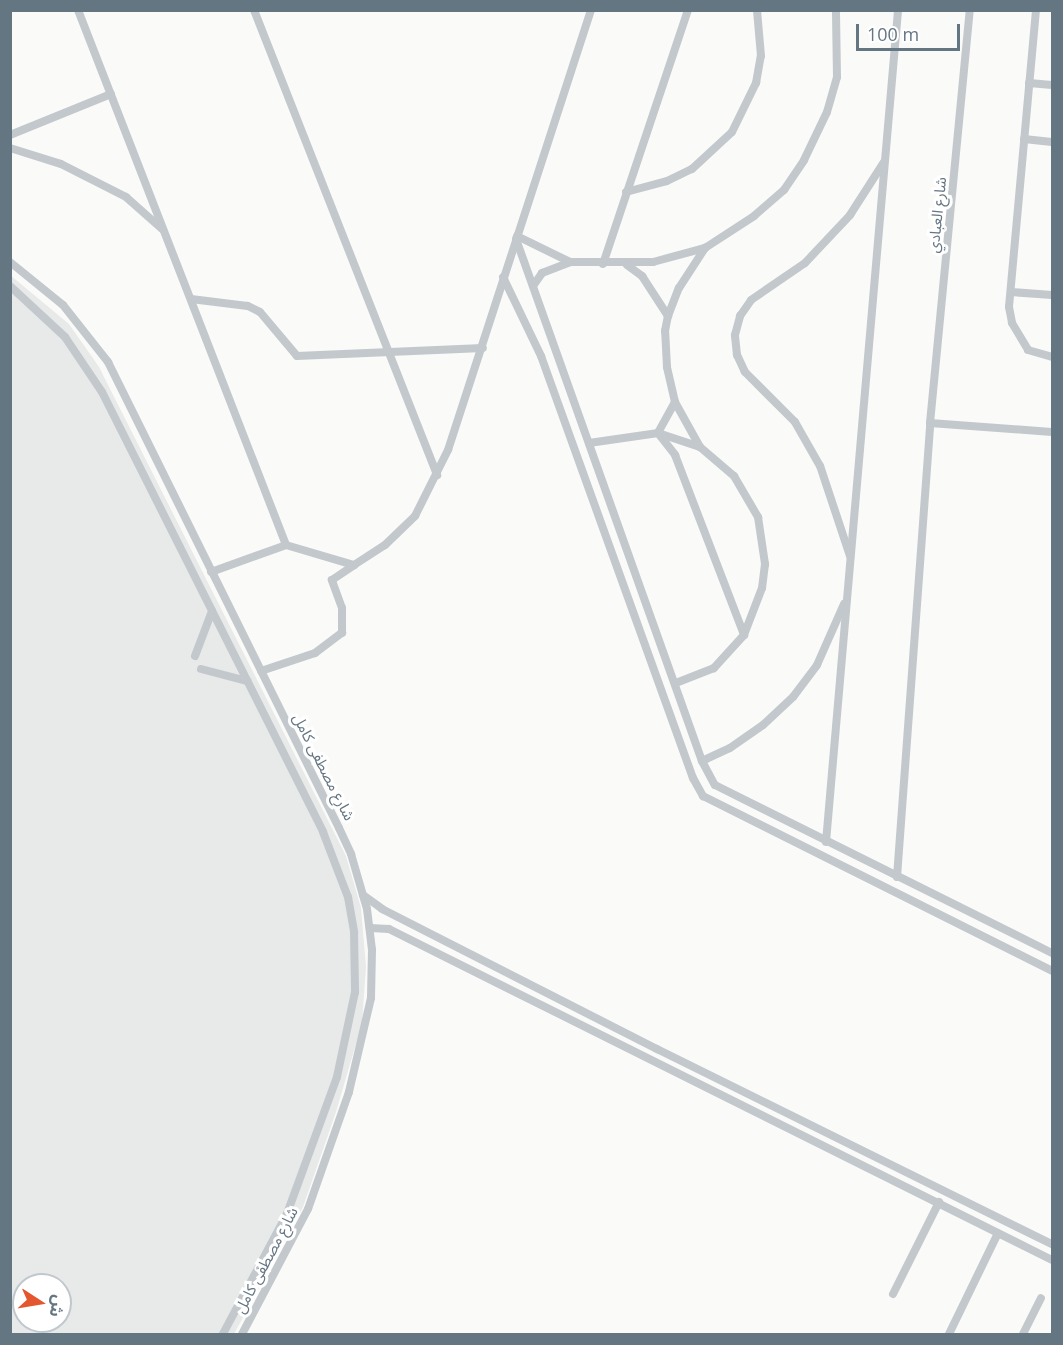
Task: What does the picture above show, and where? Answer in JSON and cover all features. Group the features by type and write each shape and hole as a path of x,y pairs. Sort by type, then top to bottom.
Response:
{"street":[{"path":"78,10 286,545"},
{"path":"254,10 437,475"},
{"path":"261,671 315,653 342,633 342,608 332,580 385,545 415,516 437,475 483,348 503,277 591,10"},
{"path":"603,264 688,10"},
{"path":"626,192 667,181 692,169 732,132 756,83 761,56 757,10"},
{"path":"516,238 570,262 627,265 662,261 705,248 777,197 804,160 827,112 837,77 836,10"},
{"path":"826,842 898,10"},
{"name":"شارع العبادي","path":"897,877 930,423 970,10"},
{"path":"1036,10 1011,292 1012,323 1018,338 1028,350 1053,357"},
{"path":"1029,83 1053,85"},
{"path":"10,135 111,94"},
{"path":"1024,139 1053,142"},
{"path":"10,148 61,164 126,197 164,231"},
{"path":"851,559 820,466 795,422 745,372 737,355 735,335 740,316 751,300 805,263 850,214 886,160"},
{"path":"516,238 702,761 722,790 1053,953"},
{"path":"676,683 714,668 744,635 762,588 764,541 748,495 734,476 700,447 675,402 667,367 665,331 668,316 679,288 705,248"},
{"name":"شارع مصطفى كامل","path":"10,262 63,305 99,348 351,854 363,895 369,928 371,998 346,1101 308,1209 242,1335"},
{"path":"533,286 542,273 570,262"},
{"path":"627,265 642,276 668,316"},
{"path":"503,277 541,356 693,778 703,796 1053,971"},
{"name":"شارع مصطفى كامل","path":"10,286 51,321 91,373 323,832 348,897 354,932 355,992 331,1096 287,1214 223,1335"},
{"path":"1011,292 1053,296"},
{"path":"191,299 254,309 297,356 389,350 483,348"},
{"path":"658,433 675,402"},
{"path":"930,423 1053,432"},
{"path":"589,443 658,433 700,447"},
{"path":"658,433 675,454 744,635"},
{"path":"211,572 286,545 354,565"},
{"path":"702,761 730,748 763,725 793,697 817,665 836,629 848,590"},
{"path":"195,656 212,611"},
{"path":"227,641 242,633"},
{"path":"233,653 248,645"},
{"path":"201,669 247,681"},
{"path":"363,895 382,909 657,1049 1053,1244"},
{"path":"369,928 389,929 1053,1260"},
{"path":"331,1096 346,1101"},
{"path":"893,1294 939,1202"},
{"path":"950,1335 998,1233"},
{"path":"1023,1335 1041,1298"}],"shaded area":[{"path":"10,275 69,324 99,367 346,856 361,908 366,967 362,1023 336,1112 303,1207 234,1334 11,1334"}]}
